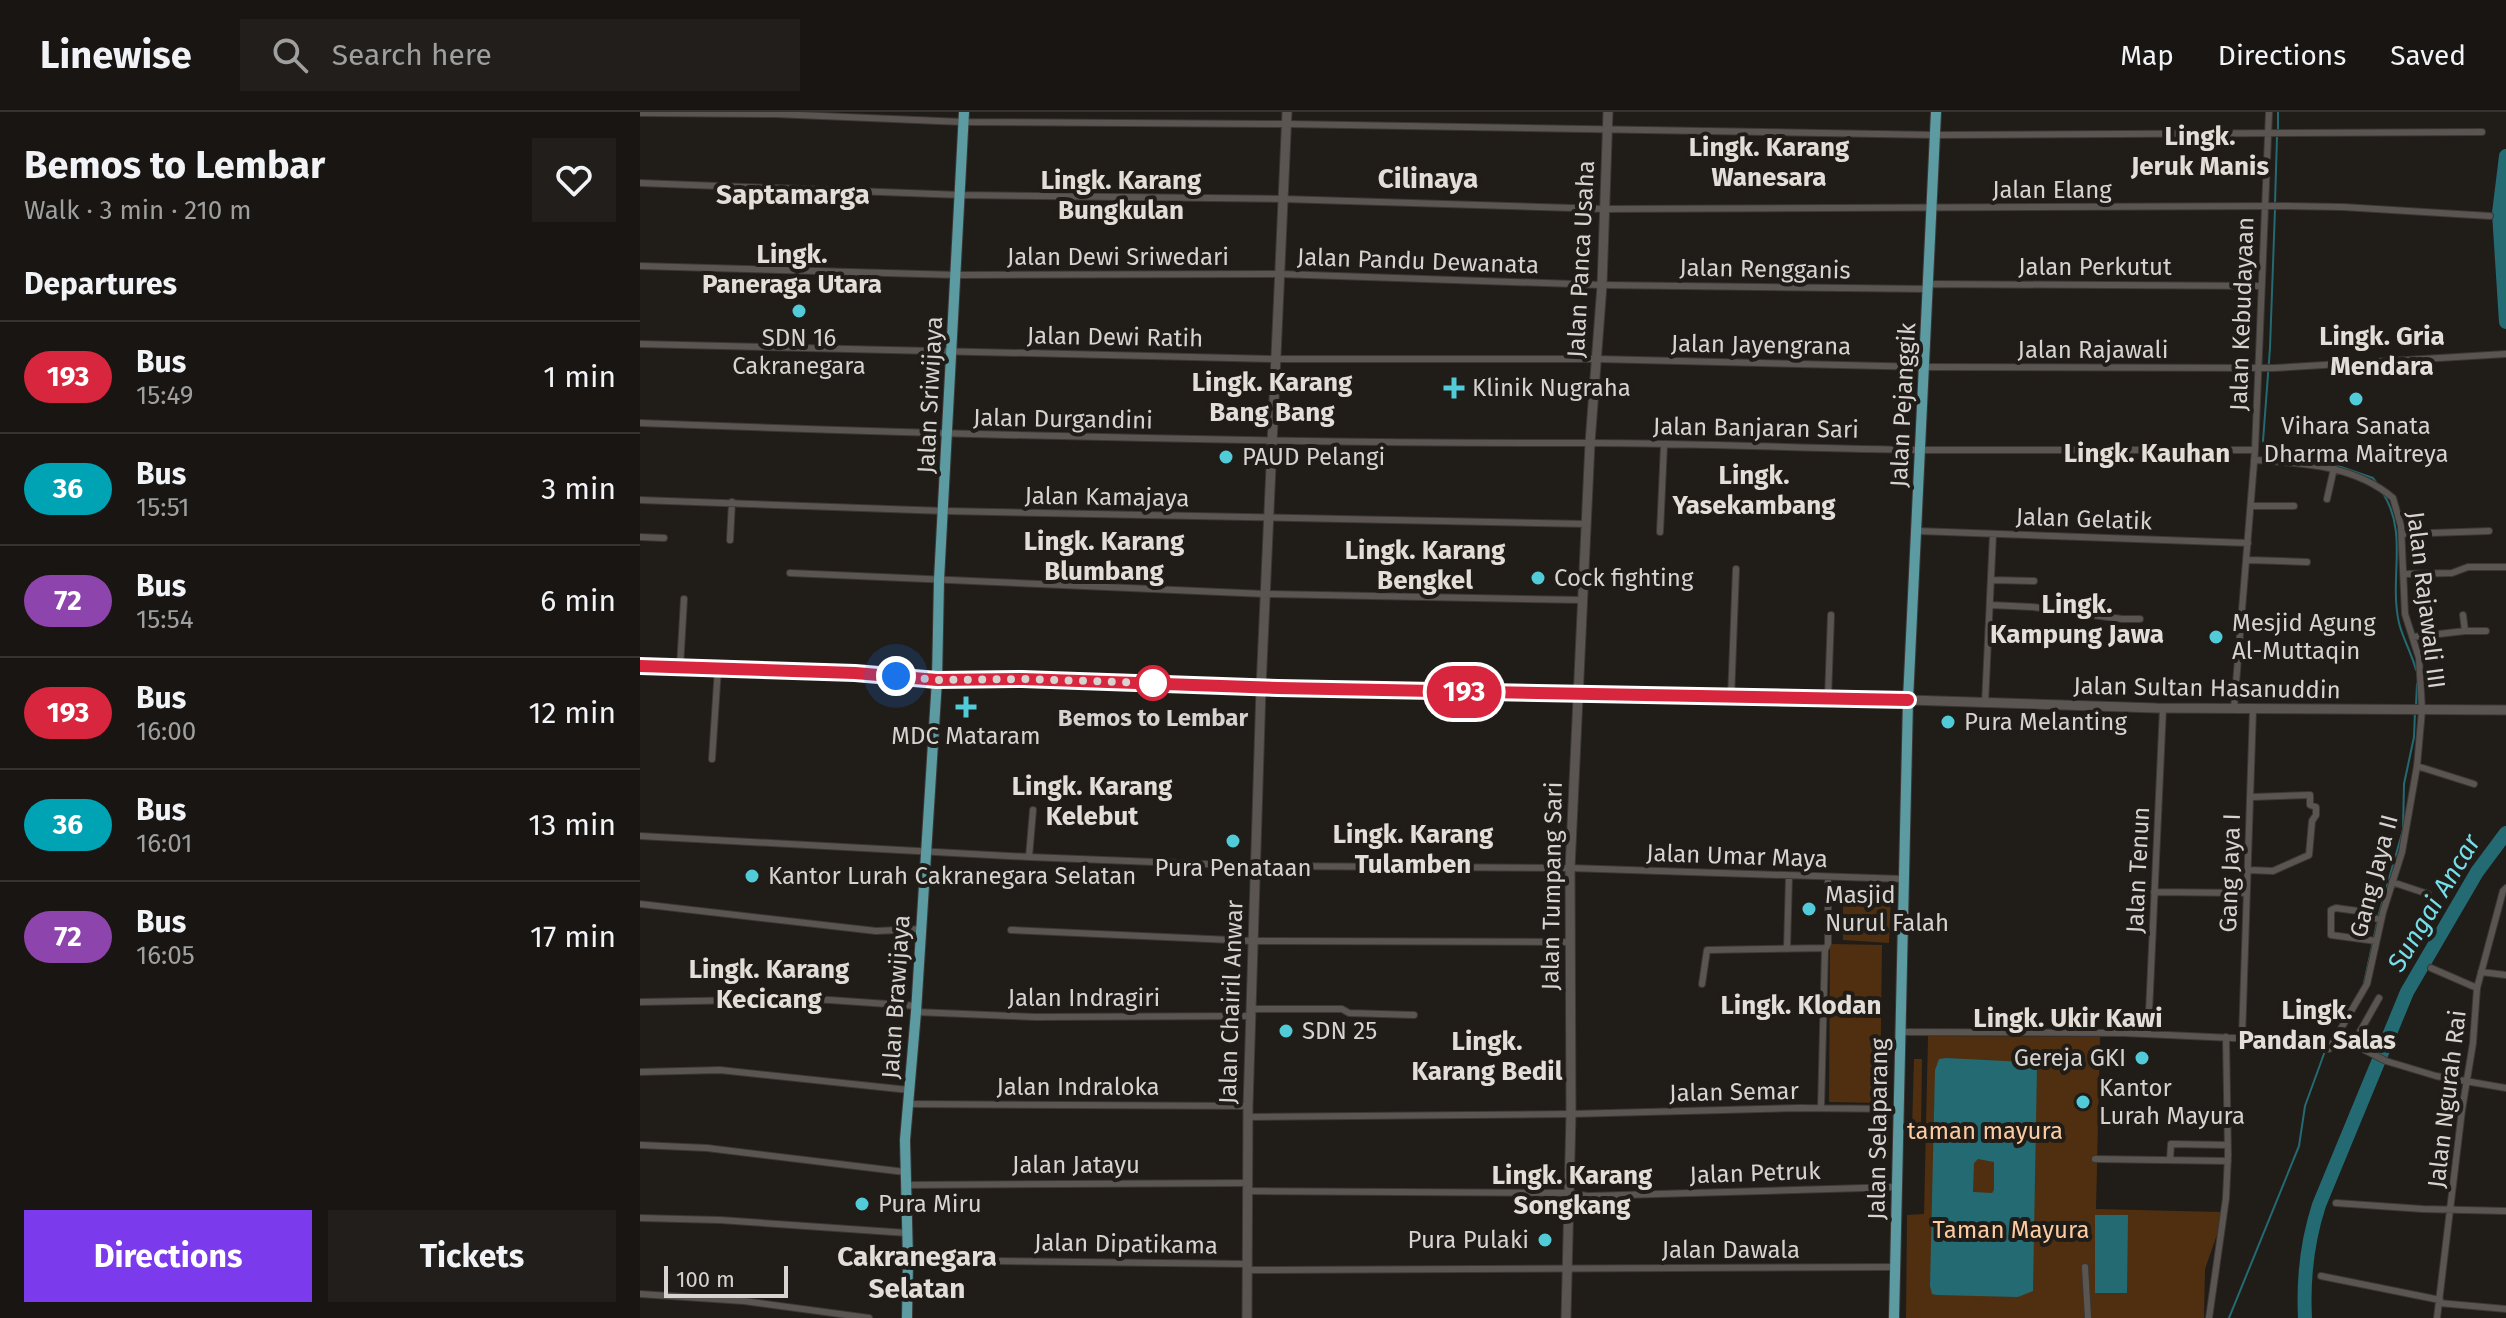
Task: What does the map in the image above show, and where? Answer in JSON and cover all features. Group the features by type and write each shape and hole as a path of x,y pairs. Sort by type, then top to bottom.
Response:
{"main road":[{"name":"Jalan Chairil Anwar","path":"1247,1318 1248,1106 1255,866 1287,112"},
{"name":"Jalan Panca Usaha","path":"1578,695 1590,443 1602,285 1608,112"},
{"name":"Jalan Pejanggik","path":"1908,700 1936,112"},
{"name":"Jalan Sriwijaya","path":"937,680 939,580 964,117"},
{"path":"640,666 855,673 937,680 1022,679 1261,688 1908,700"},
{"name":"Jalan Brawijaya","path":"907,1318 905,1172 908,1104 917,1009 937,680"},
{"name":"Jalan Tumpang Sari","path":"1566,1318 1571,1114 1570,868 1578,695"},
{"name":"Jalan Sultan Hasanuddin","path":"1908,700 2163,708 2506,710"},
{"name":"Jalan Selaparang","path":"1894,1318 1908,700"}],"street":[{"name":"Jalan Kebudayaan","path":"2234,708 2248,560 2260,368 2269,112"},
{"path":"640,113 1935,135 2482,132"},
{"name":"Jalan Elang","path":"640,183 961,195 1283,199 1605,209 2282,206 2490,216"},
{"name":"Jalan Dewi Sriwedari","path":"640,266 957,275 1280,274"},
{"name":"Jalan Pandu Dewanata","path":"1280,274 1602,285"},
{"name":"Jalan Rengganis","path":"1602,285 1928,286"},
{"name":"Jalan Perkutut","path":"1928,286 2261,286"},
{"name":"Jalan Dewi Ratih","path":"640,344 1276,359 1597,359"},
{"name":"Jalan Rajawali","path":"1925,367 2274,368 2506,354"},
{"name":"Jalan Jayengrana","path":"1597,359 1925,367"},
{"name":"Jalan Durgandini","path":"640,423 948,435 1467,444 1590,443"},
{"name":"Jalan Banjaran Sari","path":"1590,443 1921,450 2255,450"},
{"path":"1660,532 1664,445"},
{"name":"Jalan Rajawali III","path":"2254,460 2334,468 2390,495 2396,503 2402,534 2405,614 2419,658 2420,710"},
{"path":"2327,499 2334,468"},
{"name":"Jalan Kamajaya","path":"640,500 945,511 1587,524"},
{"path":"730,540 732,502"},
{"path":"2251,506 2294,506"},
{"name":"Jalan Gelatik","path":"1918,531 2248,543"},
{"path":"2402,534 2489,531"},
{"path":"1985,704 1993,534"},
{"path":"640,537 664,538"},
{"path":"2248,560 2307,562"},
{"path":"2404,574 2452,573 2468,567 2506,567"},
{"path":"1731,698 1736,569"},
{"path":"790,573 1265,594 1583,600"},
{"path":"1992,580 2034,581"},
{"path":"680,667 684,599"},
{"path":"1991,605 2140,619"},
{"path":"1828,698 1831,615"},
{"path":"2463,615 2465,631"},
{"path":"2413,637 2486,631"},
{"path":"712,759 718,668"},
{"name":"Jalan Tenun","path":"2148,1034 2163,708"},
{"name":"Gang Jaya I","path":"2242,1038 2253,709"},
{"name":"Gang Jaya II","path":"2242,1038 2326,1048 2367,984 2372,941 2402,852 2417,766 2420,710"},
{"path":"2417,766 2474,784"},
{"path":"2248,870 2273,871 2309,855 2312,821 2316,815 2316,806 2310,805 2310,795 2252,797"},
{"path":"1029,857 1033,810"},
{"name":"Jalan Umar Maya","path":"640,836 1255,866 1570,868 1903,879"},
{"path":"1787,949 1789,876"},
{"path":"1821,1108 1828,877"},
{"path":"2392,882 2428,894"},
{"name":"Jalan Ngurah Rai","path":"2437,1318 2477,988 2506,888"},
{"path":"2154,892 2247,893"},
{"path":"640,904 876,931 921,929"},
{"path":"2372,941 2331,934 2331,910 2365,912 2380,920"},
{"path":"1011,930 1253,941 1570,942"},
{"path":"1702,984 1707,950 1825,949"},
{"path":"2431,968 2477,988"},
{"path":"2481,972 2506,975"},
{"path":"2379,998 2353,1044 2384,1061 2436,1076 2506,1088"},
{"name":"Jalan Indragiri","path":"640,1002 815,999 1036,1017 1342,1009 1349,1013 1414,1015"},
{"path":"1900,1032 2242,1038"},
{"path":"2211,1316 2228,1161 2226,1037"},
{"path":"640,1072 720,1070 909,1090"},
{"name":"Jalan Indraloka","path":"908,1104 1248,1106"},
{"name":"Jalan Semar","path":"1248,1117 1898,1109"},
{"path":"2170,1159 2171,1144 2228,1145"},
{"path":"640,1145 707,1148 905,1172"},
{"path":"2095,1159 2228,1161"},
{"name":"Jalan Jatayu","path":"905,1185 1567,1193"},
{"name":"Jalan Petruk","path":"1567,1193 1588,1196 1897,1187"},
{"path":"2336,1203 2452,1211 2506,1211"},
{"path":"640,1218 720,1220 907,1233"},
{"name":"Jalan Dipatikama","path":"908,1260 1247,1267 1567,1268"},
{"name":"Jalan Dawala","path":"1567,1268 1895,1267"},
{"path":"2085,1267 2088,1318"},
{"path":"2321,1276 2440,1302 2506,1309"},
{"path":"640,1294 744,1301 869,1318"}],"green space":[{"path":"1843,894 1891,895 1889,943 1843,940"},
{"path":"1830,944 1882,945 1880,1103 1829,1102"},
{"name":"Taman Mayura","path":"1928,1036 2100,1037 2096,1209 2221,1212 2219,1229 2205,1269 2204,1318 1906,1318 1907,1215 1924,1214"},
{"path":"1914,1059 1922,1059 1921,1130 1912,1130"}],"water":[{"name":"taman mayura","path":"1939,1059 2025,1062 2037,1066 2033,1291 2018,1297 1932,1294 1935,1070","holes":["1978,1159 1994,1162 1992,1193 1973,1192 1974,1163"]},
{"path":"2095,1215 2128,1215 2127,1293 2095,1293"}],"waterway":[{"path":"2278,112 2278,131"},
{"path":"2275,203 2277,137"},
{"name":"Sungai Ancar","path":"2506,156 2499,213 2506,322"},
{"path":"2275,209 2263,441 2268,451 2321,460 2373,478 2376,482"},
{"path":"2384,495 2391,510 2397,541 2396,606 2399,623 2416,670"},
{"path":"2416,705 2417,684"},
{"path":"2378,917 2403,830 2404,784 2414,737 2415,712"},
{"name":"Sungai Ancar","path":"2305,1318 2307,1261 2319,1205 2407,992 2477,872 2506,833"},
{"path":"2364,983 2377,923"},
{"path":"2328,1045 2335,1033"},
{"path":"2229,1318 2299,1146 2305,1106 2325,1051"}],"bus line":[{"name":"193","path":"640,666 855,673 937,680 1022,679 1278,688 1908,700"}],"place":[{"name":"SDN 16 Cakranegara","path":"799,311"},
{"name":"Klinik Nugraha","path":"1454,388"},
{"name":"Vihara Sanata Dharma Maitreya","path":"2356,399"},
{"name":"PAUD Pelangi","path":"1226,457"},
{"name":"Cock fighting","path":"1538,578"},
{"name":"Mesjid Agung Al-Muttaqin","path":"2216,637"},
{"name":"Bemos to Lembar","path":"1153,683"},
{"name":"MDC Mataram","path":"966,707"},
{"name":"Pura Melanting","path":"1948,722"},
{"name":"Pura Penataan","path":"1233,841"},
{"name":"Kantor Lurah Cakranegara Selatan","path":"752,876"},
{"name":"Masjid Nurul Falah","path":"1809,909"},
{"name":"SDN 25","path":"1286,1031"},
{"name":"Gereja GKI","path":"2142,1058"},
{"name":"Kantor Lurah Mayura","path":"2083,1102"},
{"name":"Pura Miru","path":"862,1204"},
{"name":"Pura Pulaki","path":"1545,1240"}],"district":[{"name":"Lingk. Jeruk Manis","path":"2200,151"},
{"name":"Lingk. Karang Wanesara","path":"1769,162"},
{"name":"Cilinaya","path":"1428,178"},
{"name":"Saptamarga","path":"793,194"},
{"name":"Lingk. Karang Bungkulan","path":"1121,195"},
{"name":"Lingk. Paneraga Utara","path":"792,269"},
{"name":"Lingk. Gria Mendara","path":"2382,351"},
{"name":"Lingk. Karang Bang Bang","path":"1272,397"},
{"name":"Lingk. Kauhan","path":"2147,453"},
{"name":"Lingk. Yasekambang","path":"1754,490"},
{"name":"Lingk. Karang Blumbang","path":"1104,556"},
{"name":"Lingk. Karang Bengkel","path":"1425,565"},
{"name":"Lingk. Kampung Jawa","path":"2077,619"},
{"name":"Lingk. Karang Kelebut","path":"1092,801"},
{"name":"Lingk. Karang Tulamben","path":"1413,849"},
{"name":"Lingk. Karang Kecicang","path":"769,984"},
{"name":"Lingk. Klodan","path":"1801,1005"},
{"name":"Lingk. Ukir Kawi","path":"2068,1018"},
{"name":"Lingk. Pandan Salas","path":"2317,1025"},
{"name":"Lingk. Karang Bedil","path":"1487,1056"},
{"name":"Lingk. Karang Songkang","path":"1572,1190"},
{"name":"Cakranegara Selatan","path":"917,1272"}],"route":[{"path":"896,676 937,680 1153,683"}]}
